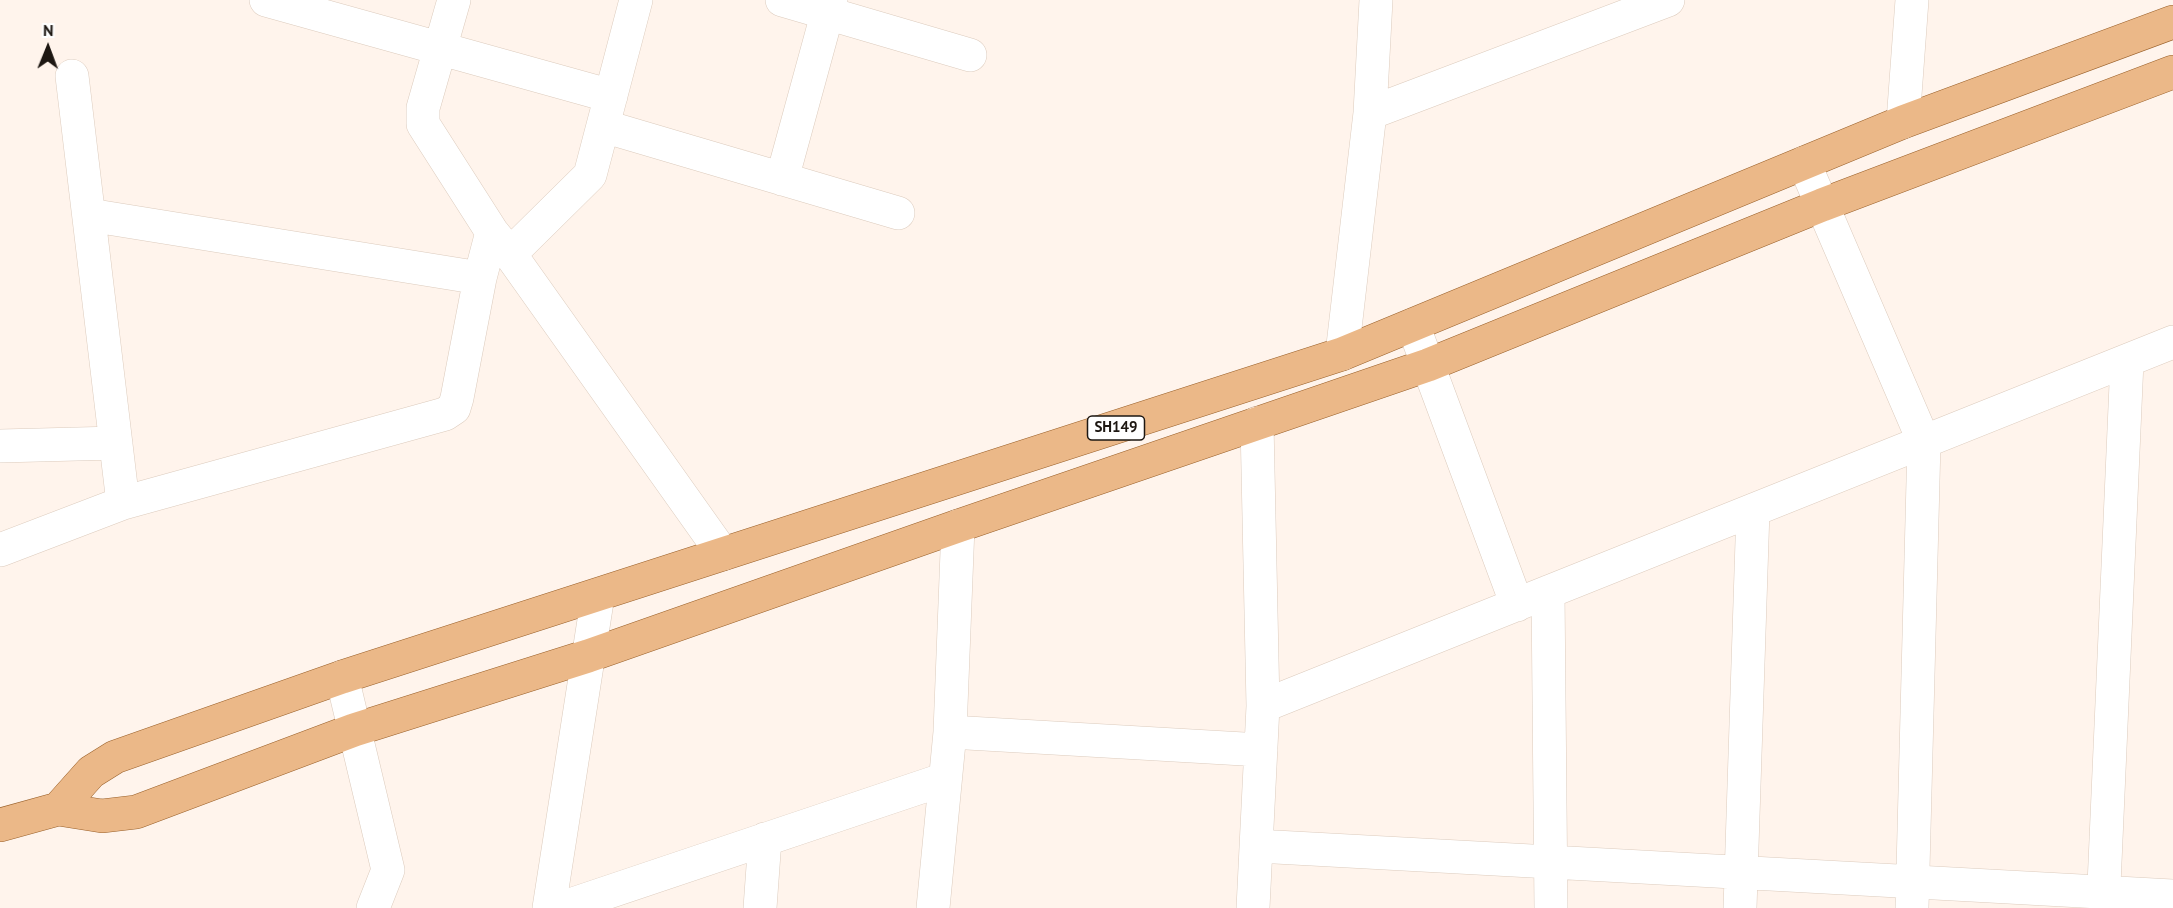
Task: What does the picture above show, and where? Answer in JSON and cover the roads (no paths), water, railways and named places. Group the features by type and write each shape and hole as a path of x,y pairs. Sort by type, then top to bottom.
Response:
{"main road":[{"name":"SH149","path":"58,809 91,772 115,757 342,677 1342,354 1904,122 2173,22"},
{"name":"SH149","path":"0,825 58,809 102,816 136,812 354,730 588,656 1428,365 1822,205 2173,72"}],"street":[{"path":"266,0 440,49 782,179 898,213"},
{"path":"454,0 423,108 423,124 501,243 723,554"},
{"path":"0,550 123,503 445,414 454,408 480,278 501,243 590,175 636,0"},
{"path":"782,0 829,7 970,55"},
{"path":"1342,354 1370,112 1376,0"},
{"path":"1370,112 1668,0"},
{"path":"1904,122 1912,0"},
{"path":"782,179 829,7"},
{"path":"72,76 123,503"},
{"path":"1804,163 1924,442 1913,895"},
{"path":"89,215 480,278"},
{"path":"1413,325 1517,605"},
{"path":"1263,706 2173,342"},
{"path":"2103,900 2127,361"},
{"path":"1253,908 1263,706 1257,423"},
{"path":"0,446 116,443"},
{"path":"1740,908 1753,510"},
{"path":"933,908 950,732 958,526"},
{"path":"1548,592 1551,908"},
{"path":"549,908 598,595"},
{"path":"342,677 388,870 373,908"},
{"path":"950,732 1261,750"},
{"path":"561,908 945,779"},
{"path":"760,908 765,839"},
{"path":"1257,846 1742,873 1913,895 2103,900 2173,896"}]}
